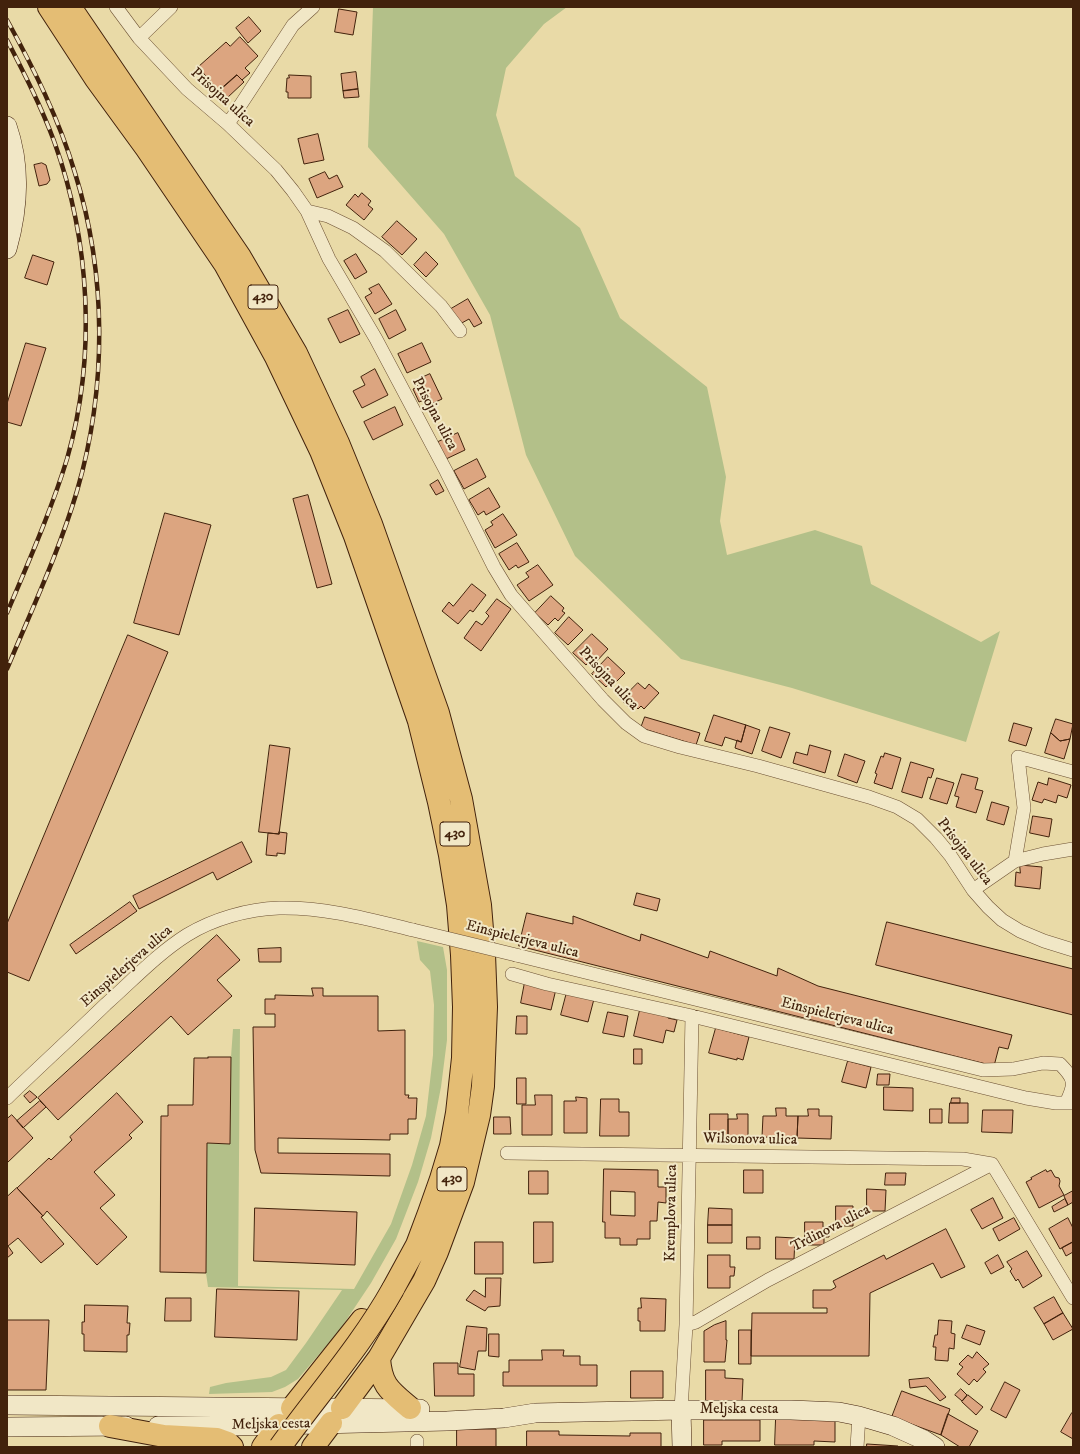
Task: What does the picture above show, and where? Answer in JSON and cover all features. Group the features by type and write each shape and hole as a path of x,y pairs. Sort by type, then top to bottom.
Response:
{"highway":[{"name":"430","path":"49,7 96,79 147,149 225,264 276,357 321,451 355,536 419,721 439,802 450,855 458,905 464,1007 461,1085 450,1146 441,1179 422,1233 381,1329 292,1447"},
{"name":"430","path":"70,7 240,257 296,353 338,443 371,524 402,615 443,777 468,905 473,955 474,1007 472,1057 469,1098 452,1180 427,1247 398,1290 280,1447"},
{"path":"313,1447 379,1358 424,1281 438,1252 463,1182 483,1086 486,1007 484,954 480,905 471,852 461,799 438,713 402,615"},
{"path":"263,1447 362,1320 391,1270 417,1211 428,1177 444,1113 448,1085 453,1007 446,904 430,810 410,722 398,659"},
{"path":"379,1358 380,1372 388,1389 410,1408"},
{"path":"110,1426 164,1436 217,1439 228,1443 232,1447"}],"street":[{"name":"Prisojna ulica","path":"116,7 139,38 187,89 228,124 276,170 293,191 307,211 329,259 376,339 494,567 512,595 603,700 626,723 644,736 869,797 897,807 917,819 936,838 950,855 973,890 988,907 1020,931 1044,941 1073,950"},
{"path":"139,38 171,7"},
{"path":"228,124 294,25 313,7"},
{"path":"7,126 14,153 16,201 7,249"},
{"path":"307,211 328,216 353,228 385,251 441,306 460,331"},
{"path":"1015,862 1024,808 1018,757 1073,772"},
{"path":"973,890 1015,862 1043,854 1073,849"},
{"name":"Einspielerjeva ulica","path":"7,1098 159,956 187,935 213,922 236,914 277,908 312,908 338,912 413,930 983,1070 1013,1069 1043,1063 1060,1064 1071,1075 1073,1088 1070,1103 1056,1103 1026,1098 692,1016 547,984 512,974"},
{"name":"Kremplova ulica","path":"681,1410 686,1325 692,1016"},
{"name":"Wilsonova ulica","path":"507,1153 964,1159 992,1164"},
{"path":"992,1164 1073,1298"},
{"name":"Trdinova ulica","path":"686,1325 696,1322 768,1280 992,1164"},
{"name":"Meljska cesta","path":"7,1406 286,1416 484,1419 504,1418 536,1413 681,1410 791,1410 839,1412 893,1426 924,1440 935,1447"},
{"name":"Meljska cesta","path":"337,1416 410,1408 504,1409 536,1413"},
{"path":"681,1410 682,1447"},
{"name":"Meljska cesta","path":"7,1427 110,1426 286,1416"},
{"path":"857,1447 859,1416"}],"green space":[{"path":"373,7 567,7 544,24 506,68 496,115 515,176 580,228 620,318 707,387 726,477 720,521 727,555 815,530 862,546 871,584 981,642 1000,631 966,742 792,688 681,659 575,556 526,455 490,315 444,234 368,147"},
{"path":"417,941 443,947 447,970 447,1040 441,1087 431,1138 418,1182 396,1239 371,1283 339,1331 298,1379 285,1387 272,1392 209,1394 210,1387 226,1383 271,1377 286,1370 342,1290 208,1287 206,1273 207,1143 230,1144 231,1057 233,1029 240,1029 238,1286 354,1289 391,1224 412,1165 426,1116 433,1055 434,1005 430,971 420,960"}],"building":[{"path":"339,9 357,12 353,35 335,32"},
{"path":"249,17 261,31 248,43 236,28"},
{"path":"240,37 258,56 245,68 250,73 242,80 237,75 219,91 198,67 226,42 230,46"},
{"path":"356,72 358,89 343,91 341,74"},
{"path":"237,75 244,82 227,98 220,90"},
{"path":"289,75 311,76 311,98 288,98 288,92 286,92 287,78 289,78"},
{"path":"358,89 359,97 344,98 343,91"},
{"path":"318,134 324,160 304,164 298,139"},
{"path":"42,163 46,165 50,180 47,184 39,186 34,165"},
{"path":"325,172 329,179 337,175 343,187 317,198 309,179"},
{"path":"362,193 371,201 368,205 373,209 364,220 346,205 355,194 358,197"},
{"path":"397,221 417,239 402,255 382,237"},
{"path":"426,252 438,264 426,277 414,265"},
{"path":"356,254 367,272 355,279 344,261"},
{"path":"33,255 54,262 47,285 25,278"},
{"path":"379,284 392,304 375,314 365,297 372,293 369,289"},
{"path":"468,299 482,323 474,327 469,319 460,324 451,309"},
{"path":"348,310 360,334 340,343 328,319"},
{"path":"396,310 406,330 389,339 379,319"},
{"path":"26,343 46,348 21,426 7,422 7,404"},
{"path":"422,343 431,362 407,373 398,354"},
{"path":"375,369 388,395 362,408 353,391 365,385 361,377"},
{"path":"430,374 442,399 427,406 424,400 419,402 413,389 418,387 415,381"},
{"path":"395,407 403,425 373,440 364,422"},
{"path":"458,433 465,450 446,459 438,442"},
{"path":"477,459 486,477 464,489 454,471"},
{"path":"438,480 444,491 436,495 430,485"},
{"path":"489,488 500,507 486,515 484,511 478,515 469,500"},
{"path":"308,495 332,584 317,588 293,499"},
{"path":"165,513 211,525 179,635 134,623"},
{"path":"503,514 517,535 495,548 485,530 493,525 491,522"},
{"path":"517,543 529,562 518,568 516,565 509,570 499,554"},
{"path":"538,565 553,585 529,601 517,585 529,577 526,573"},
{"path":"472,584 486,595 473,612 470,610 458,624 442,611 449,602 453,606"},
{"path":"551,596 564,608 562,611 565,613 558,621 555,618 548,625 535,613"},
{"path":"497,599 511,609 481,651 464,638 476,621 482,625 489,616 486,613"},
{"path":"569,617 583,630 568,645 555,633"},
{"path":"592,634 608,649 595,663 591,660 586,665 573,653"},
{"path":"128,635 168,652 29,981 7,972 7,924"},
{"path":"608,657 625,673 616,682 613,680 606,687 592,674"},
{"path":"638,683 645,689 649,684 659,693 644,709 641,706 638,709 636,707 633,711 621,700"},
{"path":"714,715 746,725 741,742 725,737 722,746 705,741"},
{"path":"645,717 700,733 696,745 641,728"},
{"path":"1056,719 1073,724 1070,739 1060,741 1051,733"},
{"path":"1014,723 1032,728 1026,746 1009,741"},
{"path":"746,725 760,730 752,754 735,748 737,740 741,742"},
{"path":"770,727 790,733 781,758 762,751"},
{"path":"1051,733 1060,741 1070,739 1064,759 1045,753"},
{"path":"270,745 290,748 279,834 259,832"},
{"path":"810,745 831,751 825,773 793,763 796,752 807,755"},
{"path":"885,753 901,758 892,789 874,783 877,774 875,773 881,756 883,757"},
{"path":"845,754 865,761 857,783 838,776"},
{"path":"911,762 934,769 931,778 928,777 922,798 902,792"},
{"path":"962,774 978,778 975,789 983,791 976,813 956,807 959,797 955,796"},
{"path":"937,778 954,783 947,804 930,799"},
{"path":"1049,778 1071,785 1067,798 1058,795 1056,803 1044,799 1042,803 1032,800 1038,782 1047,785"},
{"path":"992,802 1009,807 1004,825 987,820"},
{"path":"1033,816 1052,819 1049,837 1030,833"},
{"path":"279,832 287,833 285,854 277,853 277,856 266,855 268,833 279,834"},
{"path":"242,842 252,862 217,880 213,872 139,909 133,896"},
{"path":"1020,865 1042,867 1040,889 1015,886 1016,872 1020,873"},
{"path":"637,893 660,899 657,911 634,905"},
{"path":"130,902 137,911 76,954 70,945"},
{"path":"527,913 573,924 573,916 640,941 641,934 708,958 710,951 777,976 778,968 818,986 1012,1035 1008,1049 999,1047 994,1066 519,946"},
{"path":"887,922 1073,969 1073,1015 876,965"},
{"path":"217,935 240,960 217,980 232,996 188,1035 171,1016 58,1120 38,1098"},
{"path":"281,948 281,962 259,962 258,949"},
{"path":"525,982 556,989 551,1010 521,1003"},
{"path":"312,988 323,988 323,996 378,996 378,1031 405,1030 405,1095 409,1095 408,1098 417,1098 416,1119 408,1119 408,1134 390,1134 390,1140 278,1138 278,1153 390,1154 390,1176 261,1173 255,1150 253,1027 275,1027 275,1014 265,1014 265,999 275,999 275,995 313,996"},
{"path":"567,992 594,999 588,1022 561,1015"},
{"path":"640,1010 668,1016 668,1018 677,1020 674,1032 666,1030 663,1043 634,1036"},
{"path":"608,1012 628,1016 624,1037 603,1033"},
{"path":"517,1016 527,1016 527,1034 516,1034"},
{"path":"716,1028 749,1037 743,1060 737,1058 737,1060 709,1053"},
{"path":"634,1049 642,1049 642,1064 634,1064"},
{"path":"231,1057 230,1144 207,1143 206,1273 160,1272 161,1116 168,1116 168,1105 193,1105 194,1058"},
{"path":"848,1061 871,1067 866,1088 842,1082"},
{"path":"878,1074 890,1074 889,1085 877,1085"},
{"path":"517,1078 526,1078 526,1104 517,1104"},
{"path":"884,1087 913,1088 913,1111 884,1110"},
{"path":"30,1091 37,1097 30,1103 24,1096"},
{"path":"117,1093 143,1122 129,1135 132,1138 94,1172 115,1195 100,1208 127,1237 97,1265 47,1211 43,1216 17,1188 49,1158 51,1160 72,1140 70,1137"},
{"path":"535,1095 552,1095 552,1135 522,1135 522,1105 535,1105"},
{"path":"576,1097 587,1098 587,1133 564,1133 564,1101 576,1101"},
{"path":"952,1098 960,1098 960,1103 951,1103"},
{"path":"601,1099 619,1099 619,1112 629,1112 629,1136 600,1136"},
{"path":"40,1101 46,1107 23,1128 17,1121"},
{"path":"950,1103 968,1103 968,1123 949,1123"},
{"path":"776,1108 786,1108 786,1116 798,1116 797,1138 762,1137 763,1116 776,1116"},
{"path":"808,1109 819,1109 819,1116 832,1116 831,1139 797,1138 798,1116 808,1116"},
{"path":"930,1109 942,1109 942,1123 930,1123"},
{"path":"983,1110 1013,1110 1012,1133 982,1132"},
{"path":"710,1114 728,1114 728,1136 710,1136"},
{"path":"737,1114 748,1114 748,1137 728,1136 728,1119 737,1119"},
{"path":"12,1115 33,1138 7,1163 7,1119"},
{"path":"494,1117 510,1117 511,1134 494,1134"},
{"path":"604,1169 658,1170 658,1187 666,1187 666,1203 658,1202 657,1221 650,1221 650,1239 637,1239 637,1245 620,1245 620,1238 605,1238 605,1222 603,1222","holes":["611,1191 635,1192 635,1216 611,1215"]},
{"path":"744,1170 763,1170 763,1193 744,1193"},
{"path":"1046,1170 1047,1172 1051,1170 1055,1177 1059,1178 1059,1186 1064,1195 1039,1208 1026,1182"},
{"path":"529,1171 548,1171 548,1194 529,1194"},
{"path":"886,1173 906,1173 905,1185 885,1185"},
{"path":"17,1188 43,1216 41,1217 64,1244 41,1263 18,1238 8,1246 13,1253 7,1258 7,1197"},
{"path":"867,1189 886,1190 885,1211 867,1211"},
{"path":"1073,1191 1073,1202 1068,1205 1064,1196"},
{"path":"993,1198 1003,1218 982,1229 971,1210"},
{"path":"1065,1199 1068,1205 1054,1212 1052,1207"},
{"path":"836,1206 853,1206 853,1226 836,1226"},
{"path":"255,1208 357,1212 355,1265 254,1261"},
{"path":"709,1208 732,1209 732,1225 708,1225"},
{"path":"1014,1218 1020,1229 999,1241 993,1229"},
{"path":"1068,1218 1073,1228 1073,1242 1060,1249 1049,1229"},
{"path":"534,1222 553,1222 553,1262 534,1263"},
{"path":"805,1222 823,1222 823,1227 829,1228 829,1237 824,1237 824,1245 805,1245"},
{"path":"708,1225 732,1225 732,1243 708,1243"},
{"path":"946,1229 965,1267 941,1278 933,1263 870,1293 869,1356 751,1356 752,1313 827,1313 827,1308 813,1308 813,1290 831,1290 836,1287 833,1281 884,1255 886,1259"},
{"path":"747,1237 760,1237 760,1249 747,1249"},
{"path":"776,1237 795,1238 794,1259 776,1259"},
{"path":"475,1242 503,1242 503,1274 475,1274"},
{"path":"1073,1242 1073,1252 1066,1256 1062,1248"},
{"path":"1027,1251 1042,1276 1023,1288 1018,1279 1016,1281 1010,1271 1012,1269 1007,1262"},
{"path":"708,1255 730,1255 730,1267 735,1267 734,1276 730,1276 730,1288 708,1288"},
{"path":"998,1255 1004,1267 991,1274 985,1263"},
{"path":"486,1278 501,1278 500,1306 488,1307 485,1311 466,1300 474,1290 485,1297"},
{"path":"217,1289 299,1291 297,1340 215,1337"},
{"path":"1054,1297 1063,1313 1044,1324 1034,1308"},
{"path":"166,1298 191,1298 191,1321 165,1321"},
{"path":"641,1298 666,1299 665,1331 640,1331 638,1308 641,1308"},
{"path":"85,1305 128,1306 127,1323 130,1323 129,1335 127,1335 127,1352 84,1351 82,1322 84,1322"},
{"path":"1063,1313 1073,1329 1053,1340 1044,1324"},
{"path":"7,1320 49,1320 46,1390 7,1390"},
{"path":"939,1320 952,1321 951,1333 955,1334 954,1349 949,1348 948,1361 935,1360 936,1347 933,1347 935,1335 937,1335"},
{"path":"726,1321 727,1340 725,1362 704,1362 704,1331 714,1325"},
{"path":"967,1325 985,1331 980,1345 962,1338"},
{"path":"467,1326 487,1328 486,1351 478,1351 475,1370 460,1367"},
{"path":"739,1330 751,1330 751,1364 739,1364"},
{"path":"489,1334 499,1334 499,1357 489,1356"},
{"path":"542,1350 564,1350 563,1356 580,1356 580,1365 597,1365 597,1386 503,1386 503,1372 509,1372 509,1360 542,1360"},
{"path":"977,1352 989,1364 983,1369 986,1372 977,1382 974,1379 969,1385 957,1374 963,1367 959,1364 968,1355 972,1358"},
{"path":"434,1363 458,1363 458,1374 474,1374 474,1396 435,1396"},
{"path":"706,1370 725,1370 725,1378 743,1379 742,1401 706,1401"},
{"path":"631,1371 663,1371 663,1398 631,1398"},
{"path":"929,1378 946,1397 940,1401 926,1386 910,1388 909,1380"},
{"path":"1005,1382 1020,1390 1006,1418 991,1410"},
{"path":"961,1389 967,1395 962,1401 955,1395"},
{"path":"902,1391 950,1409 941,1435 892,1417"},
{"path":"968,1395 983,1407 976,1415 962,1402"},
{"path":"1072,1413 1073,1414 1073,1439 1061,1432"},
{"path":"948,1414 978,1431 969,1447 960,1447 941,1435"},
{"path":"776,1418 835,1419 835,1442 814,1441 814,1445 775,1445"},
{"path":"704,1420 760,1420 760,1441 722,1441 722,1445 704,1445"},
{"path":"457,1429 496,1429 496,1447 457,1447"},
{"path":"527,1431 559,1431 559,1435 630,1436 630,1433 661,1433 661,1447 527,1447"},
{"path":"867,1444 898,1446 898,1447 867,1447"}],"railway":[{"path":"7,20 27,57 54,114 75,173 86,212 93,251 98,291 99,332 98,372 94,412 87,452 77,491 53,559 7,669"},
{"path":"7,40 44,115 66,179 82,258 86,339 83,380 77,420 67,459 47,517 7,613"}]}
